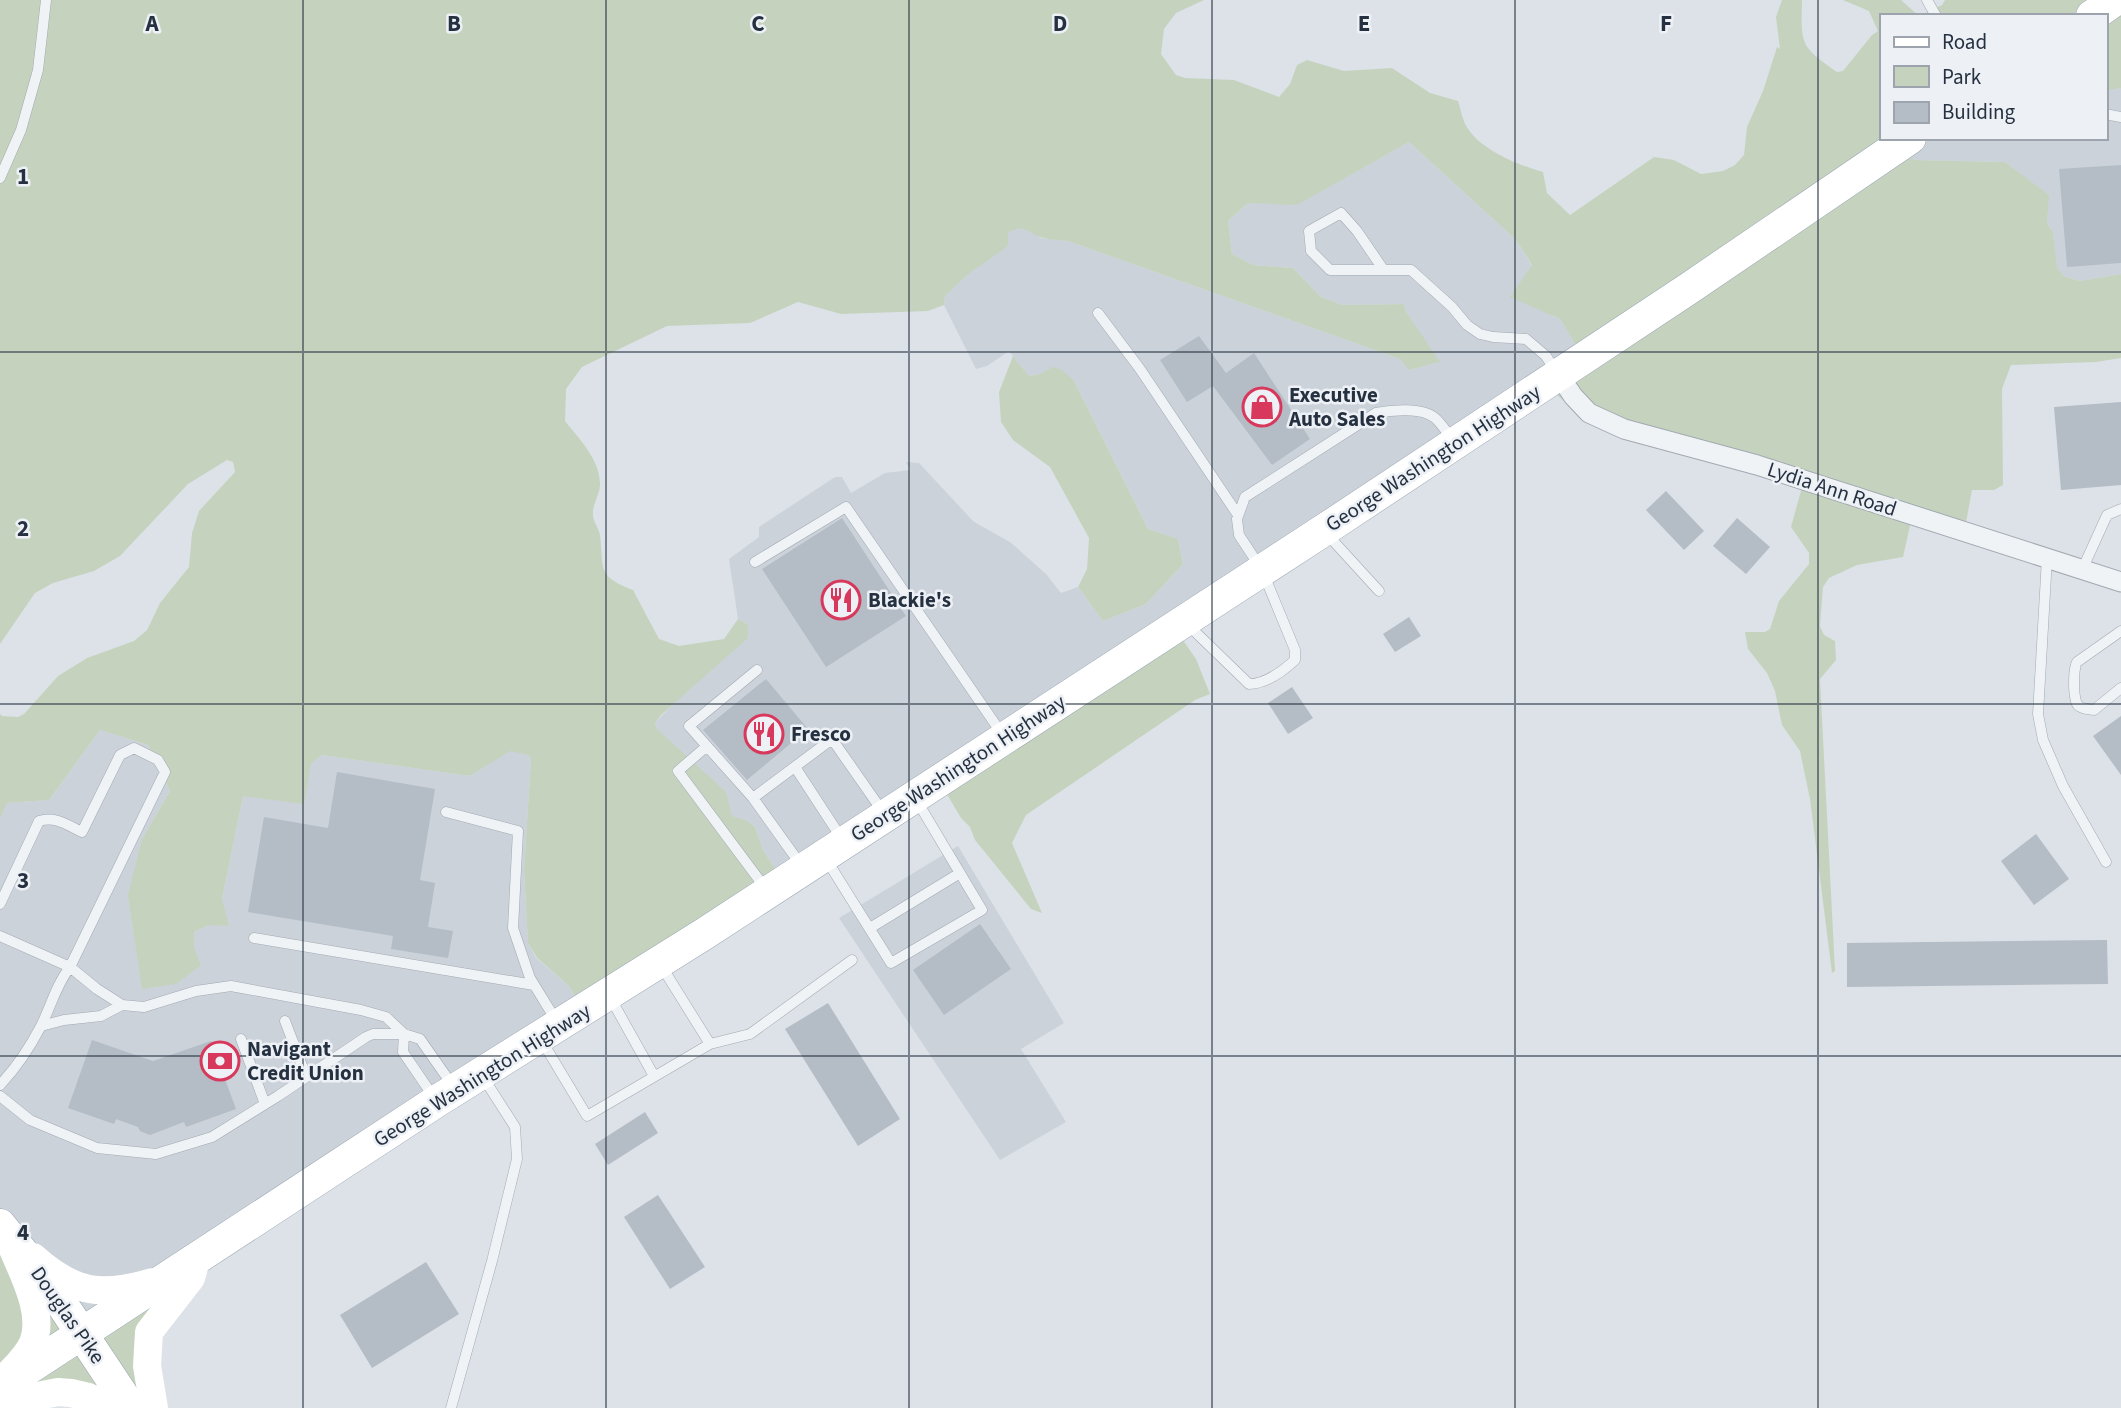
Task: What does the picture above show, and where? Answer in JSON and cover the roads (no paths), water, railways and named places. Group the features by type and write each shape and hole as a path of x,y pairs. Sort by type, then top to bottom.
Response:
{"main road":[{"path":"2095,14 2115,0"},
{"name":"George Washington Highway","path":"0,1385 457,1088 768,892 1324,530 1907,140"},
{"path":"4,1230 42,1265 60,1277 89,1290 106,1292 134,1288 165,1279 196,1260"},
{"path":"0,1385 27,1353 35,1330 30,1291 4,1230"},
{"name":"Douglas Pike","path":"4,1230 52,1289 131,1408"},
{"path":"154,1408 147,1366 149,1332 191,1278 196,1260"},
{"path":"0,1396 27,1398 58,1392 73,1394 115,1408"}],"street":[{"name":"Lydia Ann Road","path":"1559,375 1573,396 1590,413 1624,429 1757,465 2121,582"}],"lane":[{"path":"0,178 21,130 38,70 46,0"},
{"path":"1383,270 1357,231 1341,213 1309,231 1311,251 1330,270 1383,270 1411,270 1452,307 1467,325 1480,334 1526,339 1546,356 1559,375"},
{"path":"1098,313 1140,369 1238,515"},
{"path":"1184,621 1249,684 1258,684 1287,667 1295,660 1295,650 1262,569 1239,535 1238,515 1245,497 1376,413 1394,410 1427,413 1436,419 1455,443"},
{"path":"755,562 846,507 1004,738"},
{"path":"2082,569 2107,515 2121,509"},
{"path":"1324,530 1379,591"},
{"path":"2047,558 2038,714 2043,740 2063,786 2106,862"},
{"path":"2121,631 2077,662 2073,669 2077,704 2082,708 2094,710 2121,688"},
{"path":"757,670 689,726 753,798 824,855"},
{"path":"753,798 832,740 885,815"},
{"path":"707,746 678,771 768,892"},
{"path":"0,904 39,821 57,819 82,832 120,755 134,748 158,760 165,772 70,967 62,978 41,1026 24,1055 0,1085"},
{"path":"795,767 824,855 891,963 982,910 914,796"},
{"path":"446,813 518,831 513,929 549,1031 587,1116 710,1044 750,1034 852,960"},
{"path":"870,928 960,873"},
{"path":"0,936 70,967 122,1005 144,1007 196,991 231,986 386,1017 404,1034"},
{"path":"254,938 534,985"},
{"path":"659,962 710,1044"},
{"path":"608,994 654,1076"},
{"path":"41,1026 64,1020 101,1016 122,1005"},
{"path":"285,1021 306,1076"},
{"path":"0,1096 30,1120 97,1148 156,1154 212,1136 373,1034 404,1034 420,1039 457,1088"},
{"path":"404,1034 402,1052 515,1127 517,1159 451,1408"},
{"path":"241,1039 265,1104"}],"place":[{"name":"Executive Auto Sales","path":"1262,407"},
{"name":"Blackie's","path":"841,600"},
{"name":"Fresco","path":"764,734"},
{"name":"Navigant Credit Union","path":"220,1061"}]}
